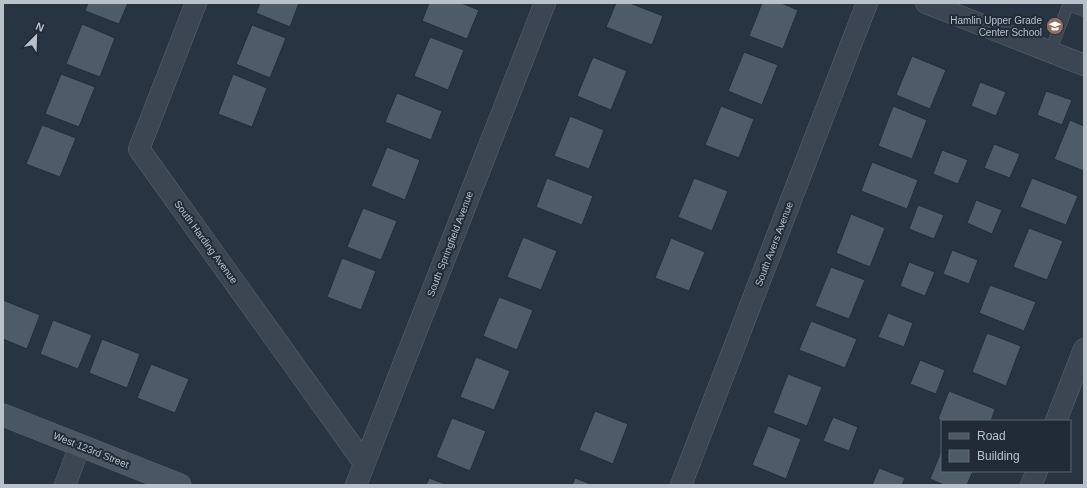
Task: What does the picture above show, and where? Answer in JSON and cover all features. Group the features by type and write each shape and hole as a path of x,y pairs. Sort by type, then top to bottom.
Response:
{"street":[{"name":"South Harding Avenue","path":"196,3 140,149 364,463"},
{"name":"South Springfield Avenue","path":"356,485 545,3"},
{"name":"South Avers Avenue","path":"681,485 867,3"},
{"path":"926,3 1084,65"},
{"path":"1056,420 1084,349"},
{"name":"West 123rd Street","path":"3,414 180,485"},
{"path":"65,485 80,445"},
{"path":"1031,485 1037,472"}],"lane":[{"path":"1050,52 1068,4 1084,11"}],"building":[{"path":"88,3 128,3 119,24 85,11"},
{"path":"260,3 299,3 290,27 256,13"},
{"path":"429,3 461,3 479,10 467,39 422,21"},
{"path":"616,3 630,3 663,16 652,45 606,27"},
{"path":"762,3 781,3 798,10 783,49 749,36"},
{"path":"82,24 115,38 100,77 66,64"},
{"path":"252,25 286,38 270,78 236,64"},
{"path":"430,37 464,50 448,90 414,76"},
{"path":"744,52 778,65 762,105 728,91"},
{"path":"912,56 946,70 930,109 896,95"},
{"path":"593,57 627,71 611,110 577,96"},
{"path":"61,74 95,87 79,127 45,114"},
{"path":"233,74 267,88 252,127 218,114"},
{"path":"980,82 1006,92 996,116 971,106"},
{"path":"1046,91 1072,100 1062,125 1037,115"},
{"path":"397,93 442,111 431,140 385,122"},
{"path":"721,106 754,119 739,158 705,145"},
{"path":"893,106 927,120 912,159 878,146"},
{"path":"570,116 604,130 589,169 554,156"},
{"path":"1070,120 1084,126 1084,171 1054,159"},
{"path":"42,125 76,138 60,177 26,164"},
{"path":"994,144 1020,154 1010,178 984,168"},
{"path":"387,147 420,160 405,200 371,186"},
{"path":"942,150 968,160 958,184 933,174"},
{"path":"872,162 918,180 907,209 861,191"},
{"path":"547,178 593,196 582,225 536,207"},
{"path":"694,178 728,191 712,231 678,217"},
{"path":"1032,178 1078,196 1066,225 1020,207"},
{"path":"976,200 1002,210 992,234 967,223"},
{"path":"918,205 944,215 934,239 909,229"},
{"path":"363,208 397,221 381,260 347,247"},
{"path":"851,214 885,228 870,267 836,253"},
{"path":"1029,228 1063,241 1047,280 1013,267"},
{"path":"523,237 557,251 541,290 507,277"},
{"path":"671,238 705,252 689,291 655,278"},
{"path":"952,250 978,260 969,284 943,274"},
{"path":"342,258 376,271 361,310 327,297"},
{"path":"909,262 935,272 925,296 900,286"},
{"path":"831,267 865,280 849,319 815,306"},
{"path":"990,285 1036,302 1024,331 979,313"},
{"path":"499,297 533,310 517,350 483,336"},
{"path":"3,300 40,315 27,349 3,339"},
{"path":"888,313 913,323 904,347 878,337"},
{"path":"53,320 92,335 78,369 40,354"},
{"path":"811,321 857,339 845,368 799,350"},
{"path":"987,333 1021,346 1006,386 972,372"},
{"path":"102,339 140,354 127,388 89,373"},
{"path":"476,357 510,371 494,410 460,397"},
{"path":"920,360 945,370 936,394 910,384"},
{"path":"151,364 189,379 175,413 137,398"},
{"path":"788,374 822,387 807,426 773,413"},
{"path":"949,391 995,409 991,420 941,420 938,419"},
{"path":"595,411 628,424 613,464 579,450"},
{"path":"833,417 858,427 849,451 823,441"},
{"path":"452,418 486,431 470,471 436,457"},
{"path":"768,426 801,439 786,479 752,465"},
{"path":"941,452 941,472 973,472 967,485 944,485 930,479"},
{"path":"879,468 905,478 902,485 872,485"},
{"path":"429,478 448,485 426,485"},
{"path":"575,478 593,485 572,485"}],"place":[{"name":"Hamlin Upper Grade Center School","path":"1055,26"}]}
